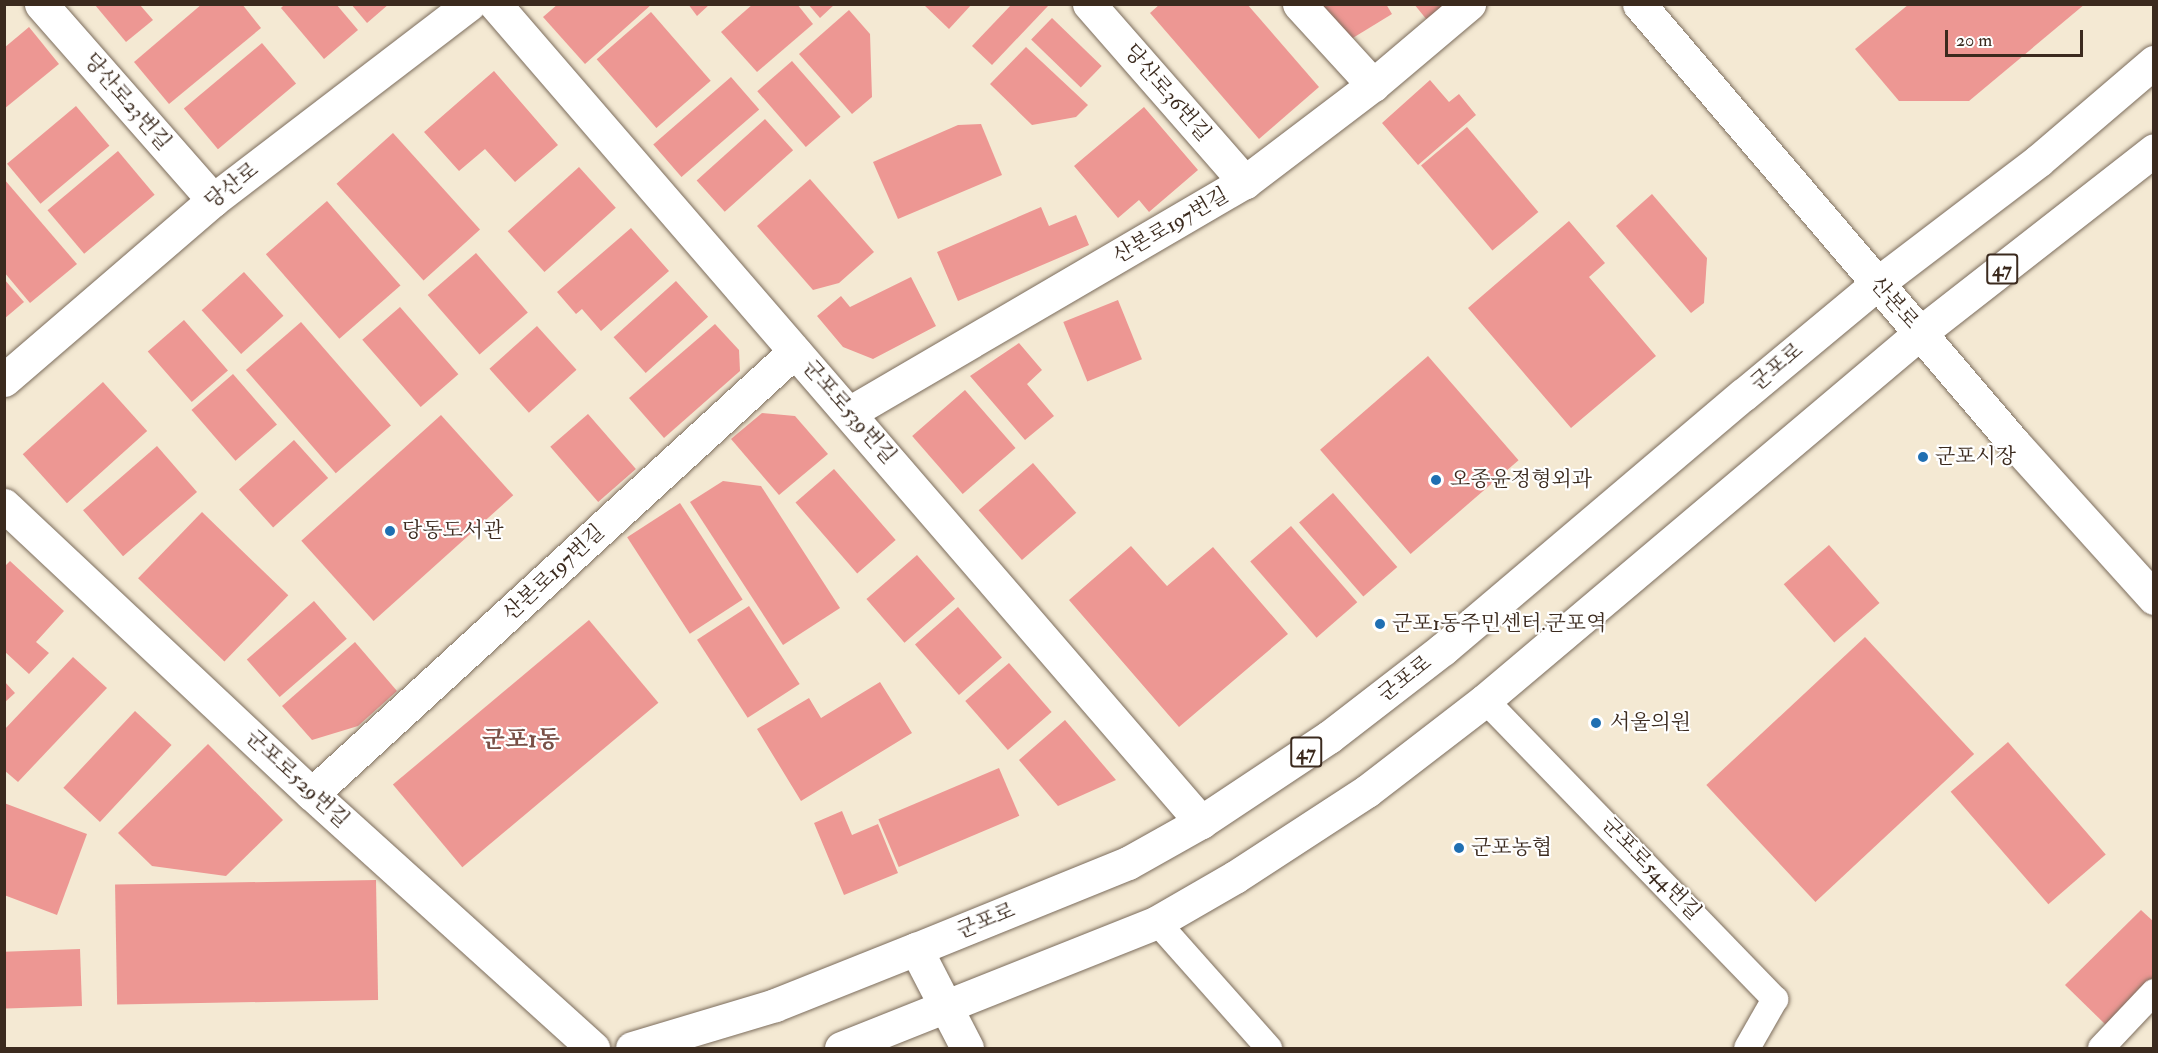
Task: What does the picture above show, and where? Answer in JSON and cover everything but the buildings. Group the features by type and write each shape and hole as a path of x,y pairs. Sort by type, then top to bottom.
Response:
{"street":[{"name":"당산로23번길","path":"41,4 213,200"},
{"name":"당산로","path":"4,380 213,200 470,4"},
{"name":"군포로539번길","path":"495,4 1201,822"},
{"name":"당산로36번길","path":"1089,4 1245,182"},
{"path":"1299,4 1373,85"},
{"name":"산본로197번길","path":"849,413 1245,182 1373,85 1469,4"},
{"name":"산본로","path":"1639,4 1920,333 2154,598"},
{"name":"군포로","path":"632,1048 775,1005 916,949 1128,863 1201,822 1329,737 1443,650 1878,283 2038,161 2154,62"},
{"name":"47","path":"841,1048 1157,922 1235,877 1367,791 1485,700 1920,333 2154,150"},
{"name":"산본로197번길","path":"312,794 795,351"},
{"name":"군포로529번길","path":"4,505 312,794 593,1048"},
{"path":"916,949 967,1048"}],"lane":[{"name":"군포로544번길","path":"1485,700 1775,999 1747,1048"},
{"path":"1157,922 1269,1048"},
{"path":"2101,1048 2154,992"}],"place":[{"name":"군포시장","path":"1923,457"},
{"name":"오종윤정형외과","path":"1436,480"},
{"name":"당동도서관","path":"390,531"},
{"name":"군포1동주민센터.군포역","path":"1380,624"},
{"name":"서울의원","path":"1596,723"},
{"name":"군포농협","path":"1459,848"}],"district":[{"name":"군포1동","path":"521,740"}]}
